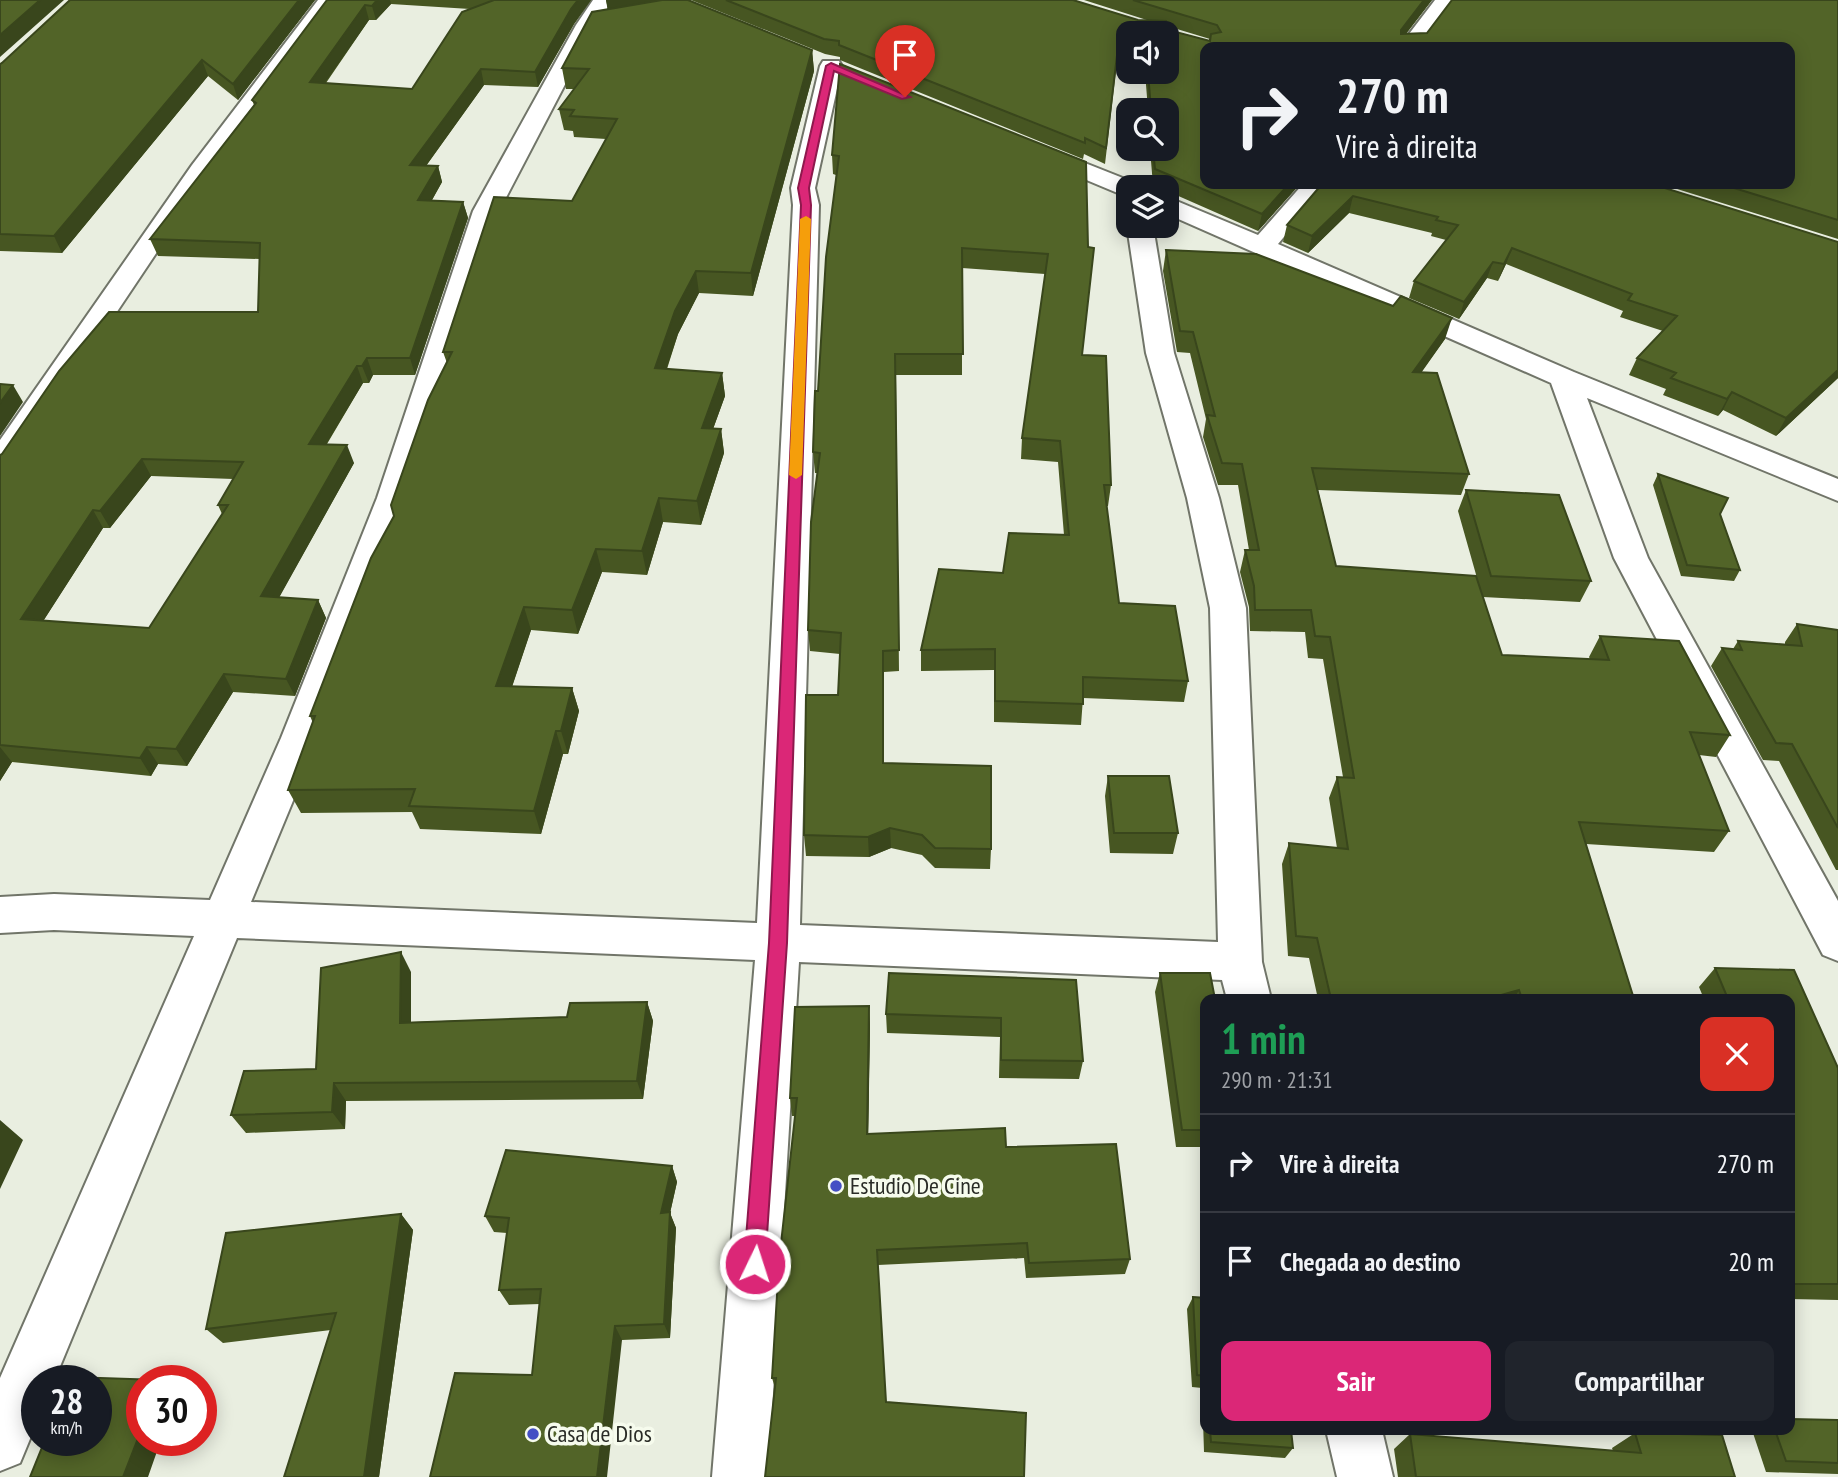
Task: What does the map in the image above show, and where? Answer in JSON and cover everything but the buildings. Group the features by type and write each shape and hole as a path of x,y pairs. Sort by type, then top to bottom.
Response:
{"street":[{"path":"0,463 123,278 269,76 329,0"},
{"path":"1414,42 1446,0"},
{"path":"0,1443 300,738 393,498 486,211 600,15"},
{"path":"740,1477 778,943 806,205 803,188 831,66"},
{"path":"1017,143 1116,184"},
{"path":"1263,245 1312,189"},
{"path":"1179,210 1564,378 1838,491"},
{"path":"11,915 54,912 778,943 1244,981 1228,608 1203,498 1160,353 1142,238"},
{"path":"1564,378 1632,558 1838,942"},
{"path":"1355,1435 1365,1477"}],"slow traffic":[{"path":"796,475 806,219"}],"place":[{"name":"Estudio De Cine","path":"836,1186"},
{"name":"Casa de Dios","path":"533,1434"}],"route":[{"path":"755,1264 778,943 806,205 803,188 831,66 905,97"}]}
